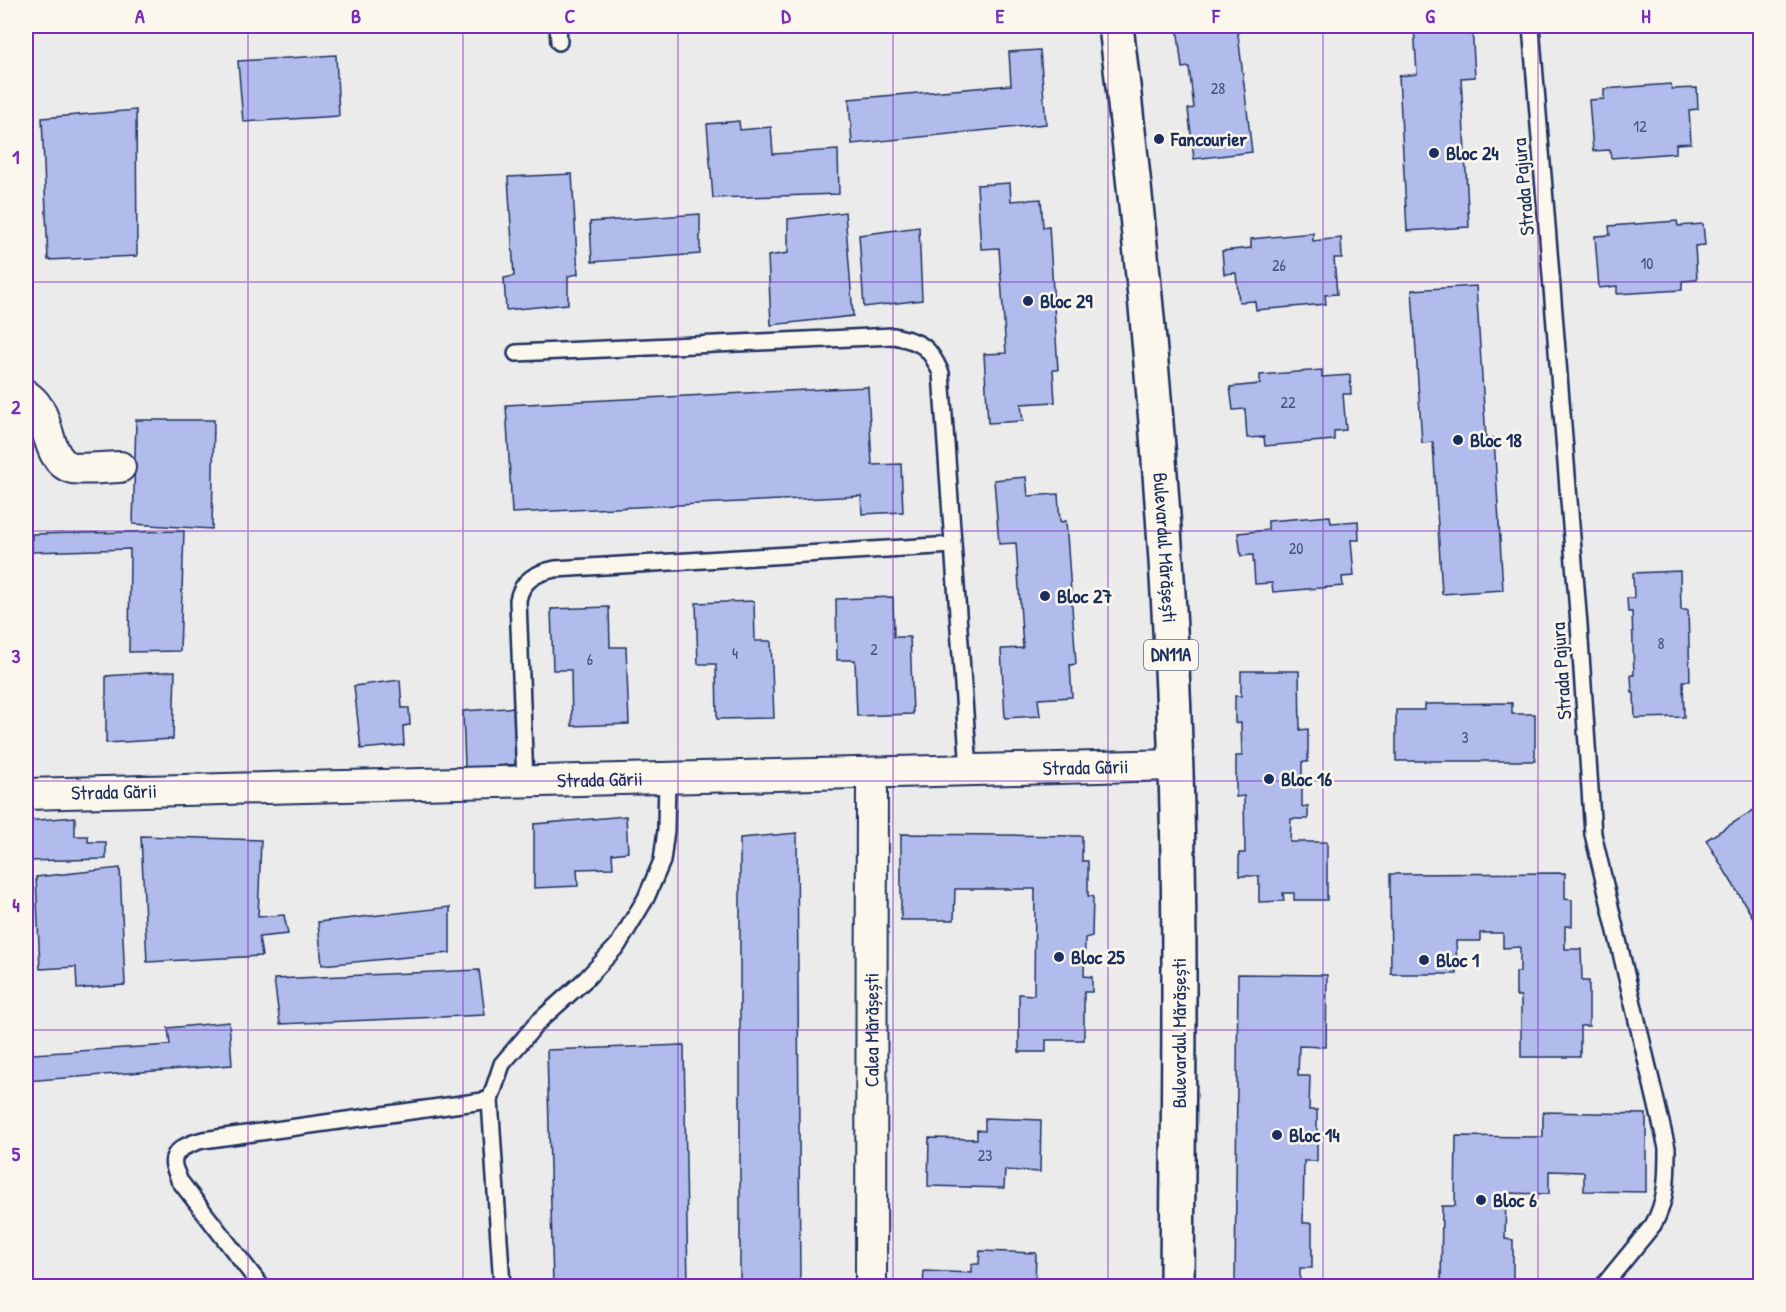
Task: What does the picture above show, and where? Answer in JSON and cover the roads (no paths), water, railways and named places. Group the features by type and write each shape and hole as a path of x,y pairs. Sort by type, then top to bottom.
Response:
{"main road":[{"name":"Bulevardul Mărășești","path":"1116,26 1154,404 1168,579 1176,765 1180,999 1177,1287"}],"street":[{"path":"26,395 37,405 51,445 59,459 72,468 120,467"},
{"name":"Strada Gării","path":"26,794 1176,765"},
{"name":"Calea Mărășești","path":"872,773 872,1287"}],"lane":[{"path":"558,26 559,42"},
{"name":"Strada Pajura","path":"1531,26 1580,625 1593,834 1667,1148 1666,1188 1659,1215 1603,1287"},
{"path":"516,353 894,336 924,345 935,360 940,373 969,770"},
{"path":"525,782 518,600 520,588 542,572 555,569 953,545"},
{"path":"502,1287 490,1100 502,1064 539,1021 586,979 618,945 646,898 662,861 666,830 667,778"},
{"path":"261,1287 179,1180 173,1164 174,1155 191,1143 203,1140 490,1100"}],"place":[{"name":"Fancourier","path":"1159,139"},
{"name":"Bloc 24","path":"1434,153"},
{"name":"Bloc 29","path":"1028,301"},
{"name":"Bloc 18","path":"1458,440"},
{"name":"Bloc 27","path":"1045,596"},
{"name":"Bloc 16","path":"1269,779"},
{"name":"Bloc 25","path":"1059,957"},
{"name":"Bloc 1","path":"1424,960"},
{"name":"Bloc 14","path":"1277,1135"},
{"name":"Bloc 6","path":"1481,1200"}]}
